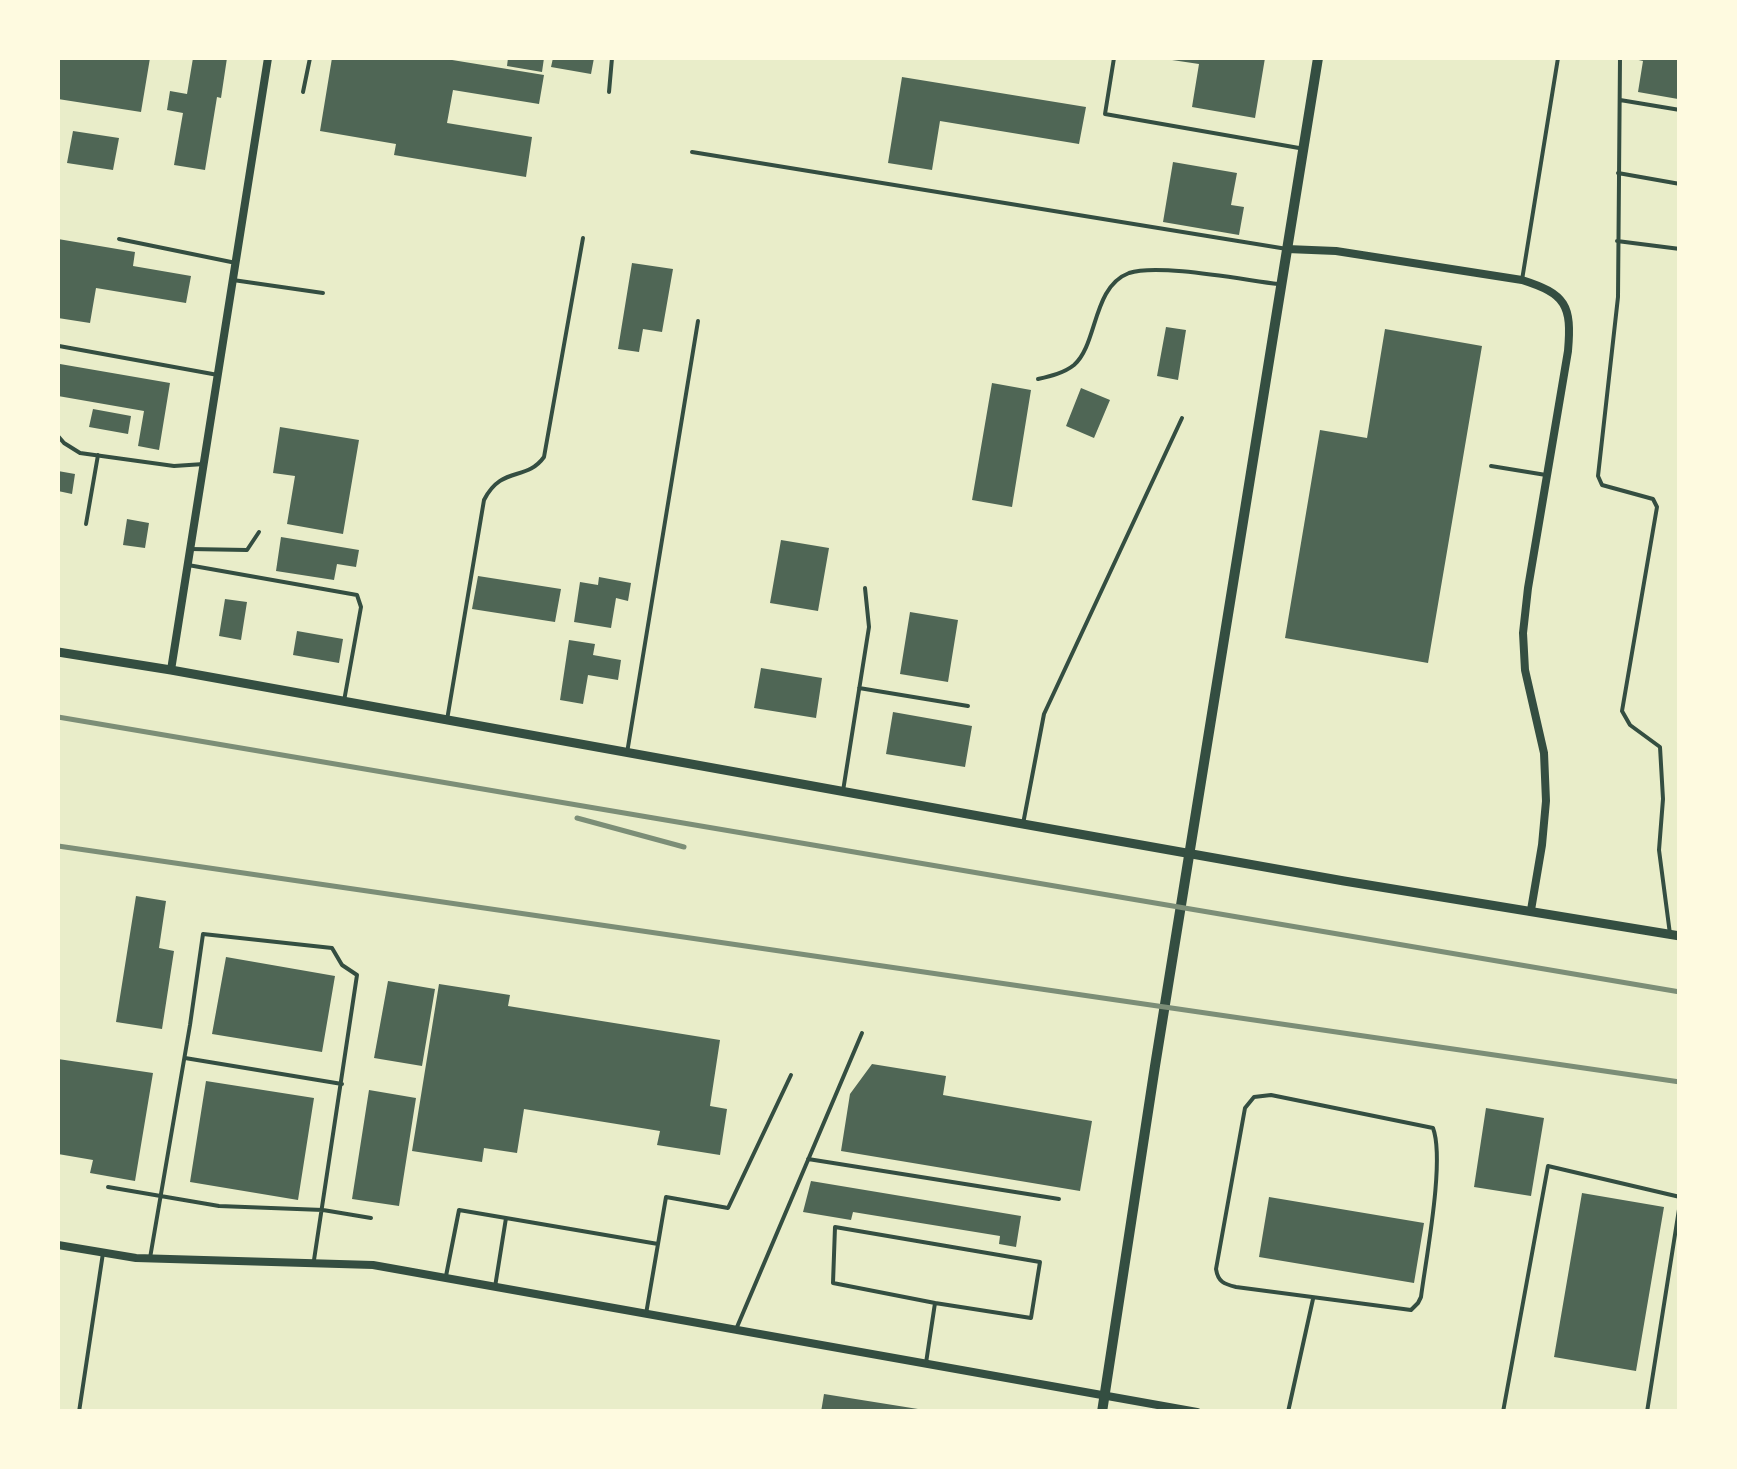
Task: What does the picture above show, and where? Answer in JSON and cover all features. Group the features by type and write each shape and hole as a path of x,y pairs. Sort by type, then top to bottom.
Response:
{"main road":[{"path":"1102,1412 1318,58"}],"street":[{"path":"171,670 268,58"},
{"path":"1287,249 1336,251 1522,280 1546,288 1564,303 1570,324 1568,351 1523,632 1525,670 1544,754 1546,800 1531,910"},
{"path":"58,652 1344,881 1675,935"},
{"path":"58,1244 150,1258 372,1266 1197,1412"}],"lane":[{"path":"304,92 310,58"},
{"path":"609,92 612,58"},
{"path":"1114,58 1105,114 1304,148"},
{"path":"1522,280 1558,58"},
{"path":"1620,58 1618,297 1598,476 1602,485 1653,499 1657,507 1622,711 1630,725 1660,747 1663,798 1659,850 1675,935"},
{"path":"1619,100 1680,110"},
{"path":"692,152 1287,249"},
{"path":"1618,173 1679,183"},
{"path":"119,238 236,262"},
{"path":"448,720 484,500 490,486 537,467 544,457 582,238"},
{"path":"1617,241 1680,250"},
{"path":"1038,379 1056,376 1080,358 1104,298 1115,280 1132,272 1154,269 1282,284"},
{"path":"233,280 323,293"},
{"path":"627,753 698,322"},
{"path":"59,346 218,375"},
{"path":"1024,824 1044,714 1182,418"},
{"path":"58,436 80,453 174,466 204,464"},
{"path":"86,524 98,455"},
{"path":"1491,466 1547,475"},
{"path":"190,549 247,550 260,532"},
{"path":"188,565 358,595 360,608 344,701"},
{"path":"843,792 869,627 864,588"},
{"path":"859,688 968,706"},
{"path":"150,1258 203,934 332,948 342,965 358,975 314,1264"},
{"path":"736,1330 862,1033"},
{"path":"185,1058 342,1084"},
{"path":"646,1314 666,1197 728,1208 791,1075"},
{"path":"1254,1097 1288,1098 1410,1122 1435,1132 1436,1174 1418,1303 1406,1311 1313,1298 1224,1284 1218,1278 1216,1269 1242,1122 1245,1108 1254,1097"},
{"path":"808,1159 1060,1199"},
{"path":"1502,1412 1548,1166 1680,1200 1646,1412"},
{"path":"108,1187 219,1206 322,1210 370,1218"},
{"path":"445,1278 459,1210 658,1244"},
{"path":"494,1287 506,1218"},
{"path":"835,1226 1040,1262 1031,1318 935,1303 832,1282 835,1226"},
{"path":"79,1412 104,1252"},
{"path":"1288,1412 1313,1298"},
{"path":"926,1364 935,1303"}],"building":[{"path":"58,58 150,58 141,112 58,99"},
{"path":"193,58 227,58 205,170 174,165 183,113 167,110 170,91 187,94"},
{"path":"332,58 440,58 544,75 539,104 453,90 447,123 532,137 526,177 394,155 396,144 320,131"},
{"path":"508,58 544,58 542,72 507,66"},
{"path":"553,58 594,58 591,74 551,67"},
{"path":"1172,58 1265,58 1255,118 1192,107 1199,64"},
{"path":"1635,58 1680,58 1678,99 1638,92 1643,61"},
{"path":"902,77 1086,107 1079,144 940,121 932,170 888,163"},
{"path":"73,131 119,138 113,170 67,163"},
{"path":"1173,162 1237,173 1231,205 1244,207 1239,235 1163,222"},
{"path":"58,239 135,252 133,266 191,276 186,303 96,288 90,323 58,318"},
{"path":"632,263 673,269 662,332 643,329 639,352 618,349"},
{"path":"1166,327 1186,330 1178,380 1157,376"},
{"path":"1385,329 1482,346 1428,663 1285,638 1320,430 1367,438"},
{"path":"60,364 170,383 159,450 138,446 144,411 58,396"},
{"path":"992,383 1031,390 1012,507 972,500"},
{"path":"1081,388 1110,400 1094,438 1066,426"},
{"path":"93,409 131,416 128,434 89,427"},
{"path":"280,427 359,440 343,534 287,524 295,476 273,473"},
{"path":"58,471 75,474 72,494 58,491"},
{"path":"127,519 149,523 145,548 123,545"},
{"path":"281,537 359,550 356,567 337,564 334,580 276,571"},
{"path":"781,540 829,548 818,611 770,603"},
{"path":"478,576 561,589 555,622 472,609"},
{"path":"599,577 631,583 628,601 616,598 611,628 574,622 580,582 598,585"},
{"path":"225,599 247,602 241,640 219,636"},
{"path":"910,612 958,620 948,682 900,674"},
{"path":"297,631 343,639 339,663 293,655"},
{"path":"569,640 595,644 593,655 621,660 618,680 588,675 583,704 560,700"},
{"path":"761,668 822,678 816,718 754,708"},
{"path":"893,712 972,726 965,767 886,754"},
{"path":"136,896 166,901 159,948 174,951 162,1029 116,1022"},
{"path":"226,957 335,976 322,1052 212,1034"},
{"path":"388,981 435,989 422,1066 374,1058"},
{"path":"439,984 510,995 508,1006 720,1040 710,1106 727,1109 720,1155 657,1145 660,1131 524,1109 517,1153 484,1148 482,1162 412,1151"},
{"path":"58,1059 153,1073 135,1181 90,1173 93,1160 58,1154"},
{"path":"872,1064 946,1076 943,1095 1092,1121 1080,1191 841,1151 850,1094"},
{"path":"206,1081 314,1098 298,1200 190,1182"},
{"path":"369,1090 416,1098 399,1206 352,1199"},
{"path":"1486,1108 1544,1118 1531,1196 1474,1187"},
{"path":"811,1181 1021,1216 1016,1247 999,1244 1000,1236 853,1212 851,1220 803,1212"},
{"path":"1582,1193 1664,1207 1636,1371 1554,1357"},
{"path":"1269,1197 1424,1223 1414,1283 1259,1257"},
{"path":"824,1394 918,1409 918,1412 821,1412"}],"railway":[{"path":"58,717 1680,992"},
{"path":"577,818 684,847"},
{"path":"58,846 1680,1082"}]}
